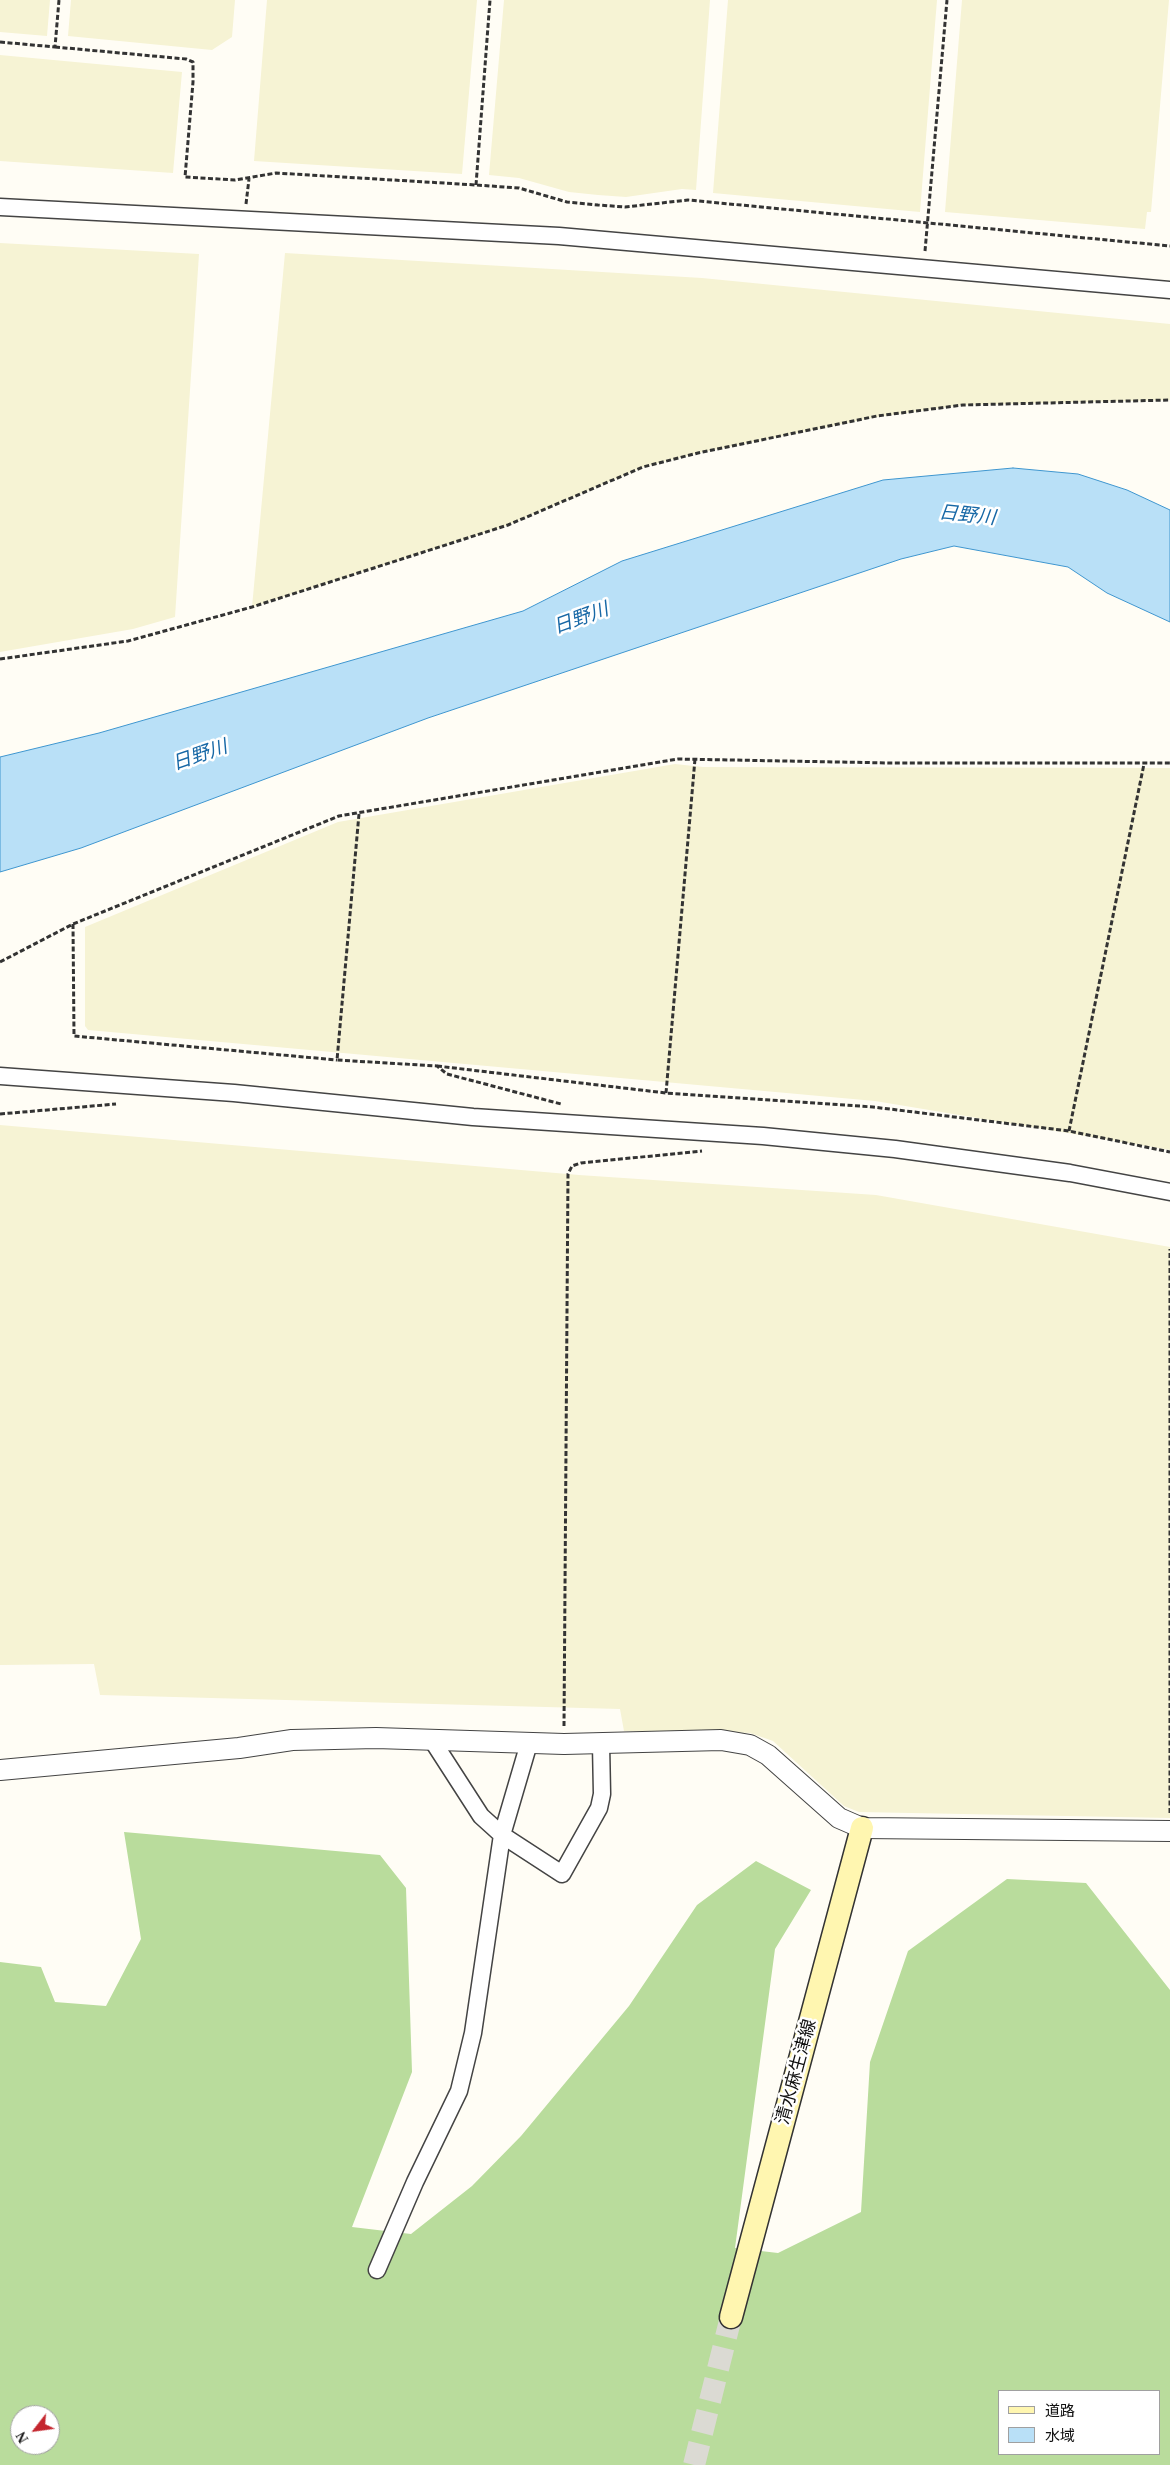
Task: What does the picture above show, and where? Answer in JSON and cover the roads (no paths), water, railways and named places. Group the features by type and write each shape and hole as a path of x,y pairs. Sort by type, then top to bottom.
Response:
{"main road":[{"name":"清水麻生津線","path":"731,2317 862,1828"}],"street":[{"path":"1,207 559,236 1170,290"},
{"path":"0,1076 234,1093 473,1117 763,1136 885,1148 1070,1173 1170,1192"},
{"path":"0,1770 239,1748 292,1740 432,1740 564,1744 721,1740 750,1745 768,1754 839,1818 862,1828 1170,1831"},
{"path":"432,1740 481,1816 502,1834 562,1874 599,1808 602,1794 601,1744"},
{"path":"377,2270 415,2182 459,2091 473,2033 502,1834 528,1743"}],"water":[{"name":"日野川","path":"1013,468 1078,474 1127,490 1170,510 1170,622 1107,593 1068,567 954,546 901,559 428,718 81,848 0,872 0,757 99,733 523,611 622,561 883,480"}],"tunnel":[{"path":"694,2465 731,2317"}]}
